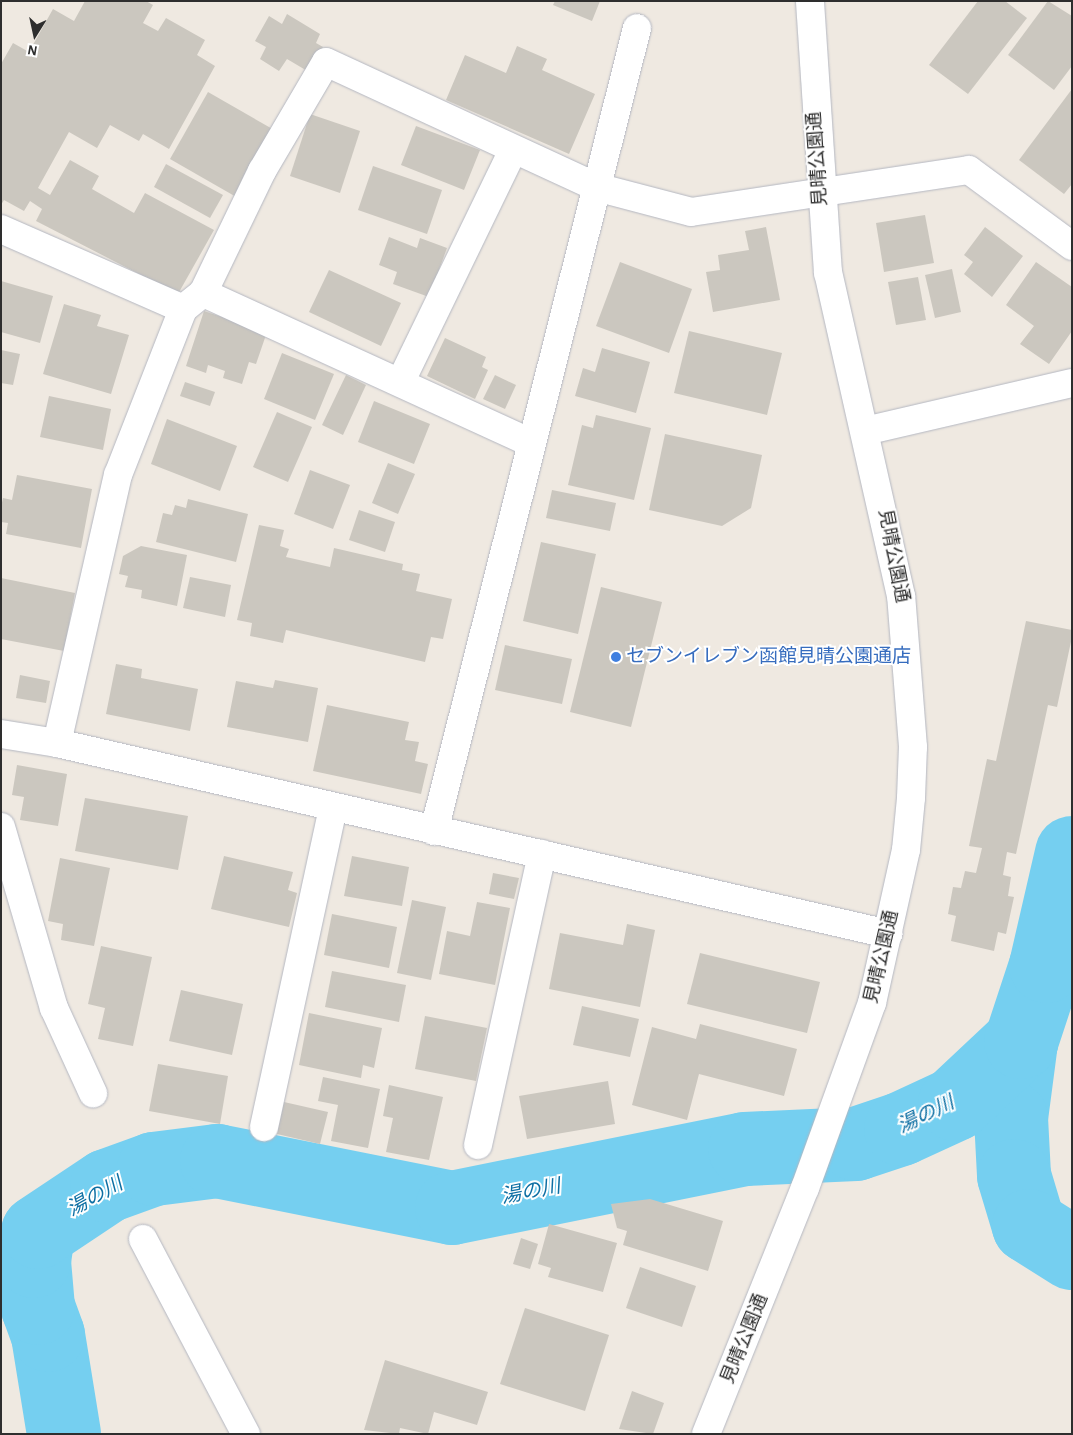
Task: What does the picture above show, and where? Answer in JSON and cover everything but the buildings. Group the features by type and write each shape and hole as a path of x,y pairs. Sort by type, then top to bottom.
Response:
{"street":[{"name":"見晴公園通","path":"706,1434 805,1188 872,1003 906,850 913,746 902,596 828,273 820,194 810,1"},
{"path":"434,831 637,28"},
{"path":"57,743 118,475 193,301 262,171 307,91 326,62 596,187 691,212 969,170 1072,246"},
{"path":"401,381 513,150"},
{"path":"1,229 401,381 531,443"},
{"path":"865,431 1072,383"},
{"path":"1,734 57,743 888,934"},
{"path":"264,1126 333,807"},
{"path":"1,827 54,1008 94,1093"},
{"path":"478,1145 542,854"},
{"path":"143,1239 246,1434"}],"waterway":[{"name":"湯の川","path":"64,1434 48,1335 38,1308 34,1261 38,1232 107,1186 154,1169 217,1161 452,1208 745,1149 856,1144 901,1129 955,1104 1021,1042 1046,966 1072,853"},
{"path":"1021,1042 1011,1118 1014,1176 1029,1226 1072,1253"}],"place":[{"name":"セブンイレブン函館見晴公園通店","path":"616,657"}]}
